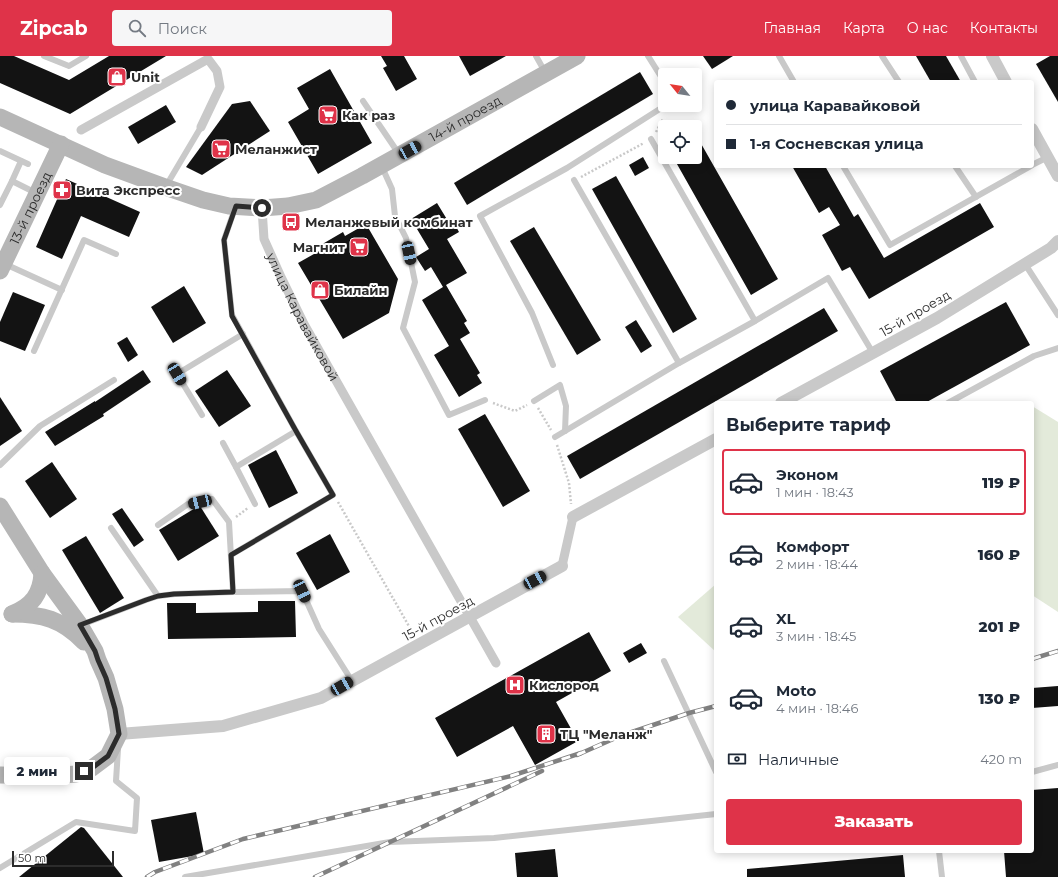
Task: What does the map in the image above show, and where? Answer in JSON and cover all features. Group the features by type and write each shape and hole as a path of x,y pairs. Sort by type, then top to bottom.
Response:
{"main road":[{"name":"14-й проезд","path":"262,208 288,206 316,200 381,166 576,56"},
{"path":"0,117 105,165 165,187 203,200 230,206 262,208"},
{"name":"13-й проезд","path":"2,267 61,144"},
{"path":"0,506 42,573 80,625 95,651 114,703 119,734 108,756 92,768 76,774 51,776 0,776"},
{"path":"6,615 19,611 32,602 40,588 42,573"},
{"path":"6,615 26,614 39,616 64,625 87,645 98,660"}],"street":[{"path":"992,56 1005,80"},
{"path":"81,130 208,59 217,71 220,87 201,127"},
{"path":"1034,132 1058,176"},
{"name":"улица Каравайковой","path":"262,208 264,239 304,324 496,663"},
{"name":"15-й проезд","path":"785,401 937,318 1051,248 1058,241"},
{"path":"572,517 714,440"},
{"name":"15-й проезд","path":"119,734 223,726 321,698 562,566 572,517"}],"lane":[{"path":"44,56 69,66 86,56"},
{"path":"536,56 546,74"},
{"path":"648,56 658,72"},
{"path":"779,56 793,80"},
{"path":"882,56 898,80"},
{"path":"961,56 973,80"},
{"path":"363,101 399,156"},
{"path":"554,365 532,313 480,216 567,168 658,110"},
{"path":"165,187 201,127"},
{"path":"651,139 755,321"},
{"path":"0,151 28,164"},
{"path":"1034,165 1048,157"},
{"path":"0,205 21,161"},
{"path":"381,166 392,189 395,216 406,238 415,282 403,328 448,415 485,400"},
{"path":"844,168 890,245 976,197 1020,169"},
{"path":"956,168 976,197"},
{"path":"574,180 679,363"},
{"path":"12,181 38,193"},
{"path":"231,555 333,495 232,316 224,240 236,206"},
{"path":"34,351 84,240 116,254"},
{"path":"1025,264 1058,315"},
{"path":"2,267 62,290"},
{"path":"555,437 679,363 828,278 873,353"},
{"path":"202,415 177,374 243,334"},
{"path":"952,401 1034,356 1058,348"},
{"path":"0,465 40,426 114,380"},
{"path":"534,401 560,385 566,406 565,431"},
{"path":"236,467 296,431"},
{"path":"223,443 255,504"},
{"path":"158,525 188,504 212,499 230,522 233,592"},
{"path":"111,528 158,596"},
{"path":"80,625 158,596 174,594 302,591 319,629 352,681"},
{"path":"664,661 714,768"},
{"path":"0,868 76,822 135,831 137,798 116,781 119,734"},
{"path":"1034,771 1058,765"},
{"path":"185,877 390,842 494,838 714,814"},
{"path":"939,853 942,877"}],"path":[{"path":"574,180 651,139 664,119"},
{"path":"485,400 515,411 534,401 555,437 569,483 572,517"},
{"path":"333,495 419,644"},
{"path":"230,522 255,504"}],"green space":[{"path":"1034,407 1058,422 1058,612 1034,596"},
{"path":"714,586 714,650 678,617"}],"building":[{"path":"0,56 14,56 69,80 109,56 166,56 70,114 0,83"},
{"path":"381,56 404,56 417,79 396,91 383,68 387,66"},
{"path":"459,56 506,56 470,76"},
{"path":"703,56 733,56 712,69"},
{"path":"916,56 946,56 960,80 930,80"},
{"path":"1050,56 1058,56 1058,102 1036,64"},
{"name":"Как раз","path":"330,69 372,143 318,174 288,122 309,109 297,88"},
{"path":"640,72 653,94 467,205 454,183"},
{"name":"Меланжист","path":"250,101 270,131 202,175 186,167 232,104"},
{"path":"166,105 176,122 138,144 128,127"},
{"path":"702,145 778,279 751,295 677,164 702,164"},
{"path":"643,157 649,168 635,176 629,165"},
{"path":"793,168 826,168 854,217 858,214 884,258 980,203 994,227 869,299 850,267 842,271 822,235 840,225 829,207 819,213"},
{"path":"616,176 697,319 673,333 592,189"},
{"path":"66,179 140,212 129,237 81,216 62,259 36,247"},
{"path":"437,203 448,221 452,219 459,232 447,239 467,273 446,285 467,321 464,323 470,333 460,339 480,373 477,375 482,383 459,397 434,355 449,346 422,300 443,287 431,267 425,271 416,257 429,249 411,219"},
{"path":"366,224 398,279 389,313 343,339 298,263 321,250 319,246 343,232 345,236"},
{"path":"534,227 601,340 577,355 510,241"},
{"path":"184,286 206,323 173,343 151,307"},
{"path":"13,292 45,305 25,351 0,341 0,322"},
{"path":"1006,302 1030,345 929,401 896,401 880,371"},
{"path":"824,308 838,331 580,479 567,456"},
{"path":"636,320 652,346 641,353 625,327"},
{"path":"127,337 138,355 128,362 117,343"},
{"path":"143,370 151,382 103,414 104,416 55,446 45,432 95,402"},
{"path":"227,370 251,406 219,427 195,391"},
{"path":"0,397 22,431 0,446"},
{"path":"485,414 530,491 503,507 458,429"},
{"path":"276,450 298,493 269,508 248,465"},
{"path":"52,462 77,499 50,518 25,481"},
{"path":"200,506 219,536 178,561 159,530"},
{"path":"122,508 144,540 134,547 112,514"},
{"path":"330,534 350,572 317,590 296,553"},
{"path":"86,536 124,598 100,613 62,550"},
{"path":"258,601 295,601 296,637 168,639 167,603 196,603 196,613 258,612"},
{"path":"589,632 611,671 556,702 578,741 535,765 513,726 457,757 435,718"},
{"path":"641,643 647,653 629,663 623,653"},
{"path":"1058,686 1058,706 1034,708 1034,688"},
{"path":"1058,788 1058,877 1006,877 1004,853 1034,853 1034,790"},
{"path":"196,812 204,854 159,862 151,820"},
{"path":"81,827 84,828 123,877 19,877"},
{"path":"555,849 558,877 517,877 515,853"},
{"path":"903,855 905,877 747,877 747,869"}],"railway":[{"path":"1034,658 1058,651"},
{"path":"577,755 620,736 689,713 714,707"},
{"path":"147,877 155,872 243,839 511,776 581,753"},
{"path":"315,877 542,771"}],"place":[{"name":"Unit","path":"117,77"},
{"name":"Как раз","path":"328,115"},
{"name":"Меланжист","path":"221,149"},
{"name":"Вита Экспресс","path":"62,190"},
{"name":"Меланжевый комбинат","path":"291,222"},
{"name":"Магнит","path":"359,247"},
{"name":"Билайн","path":"320,290"},
{"name":"Кислород","path":"515,685"},
{"name":"ТЦ \"Меланж\"","path":"546,734"}],"route":[{"path":"84,771 92,768 108,756 119,734 115,709 106,678 95,651 80,625 158,596 233,592 231,555 333,495 232,316 224,240 236,206 262,208"}]}
